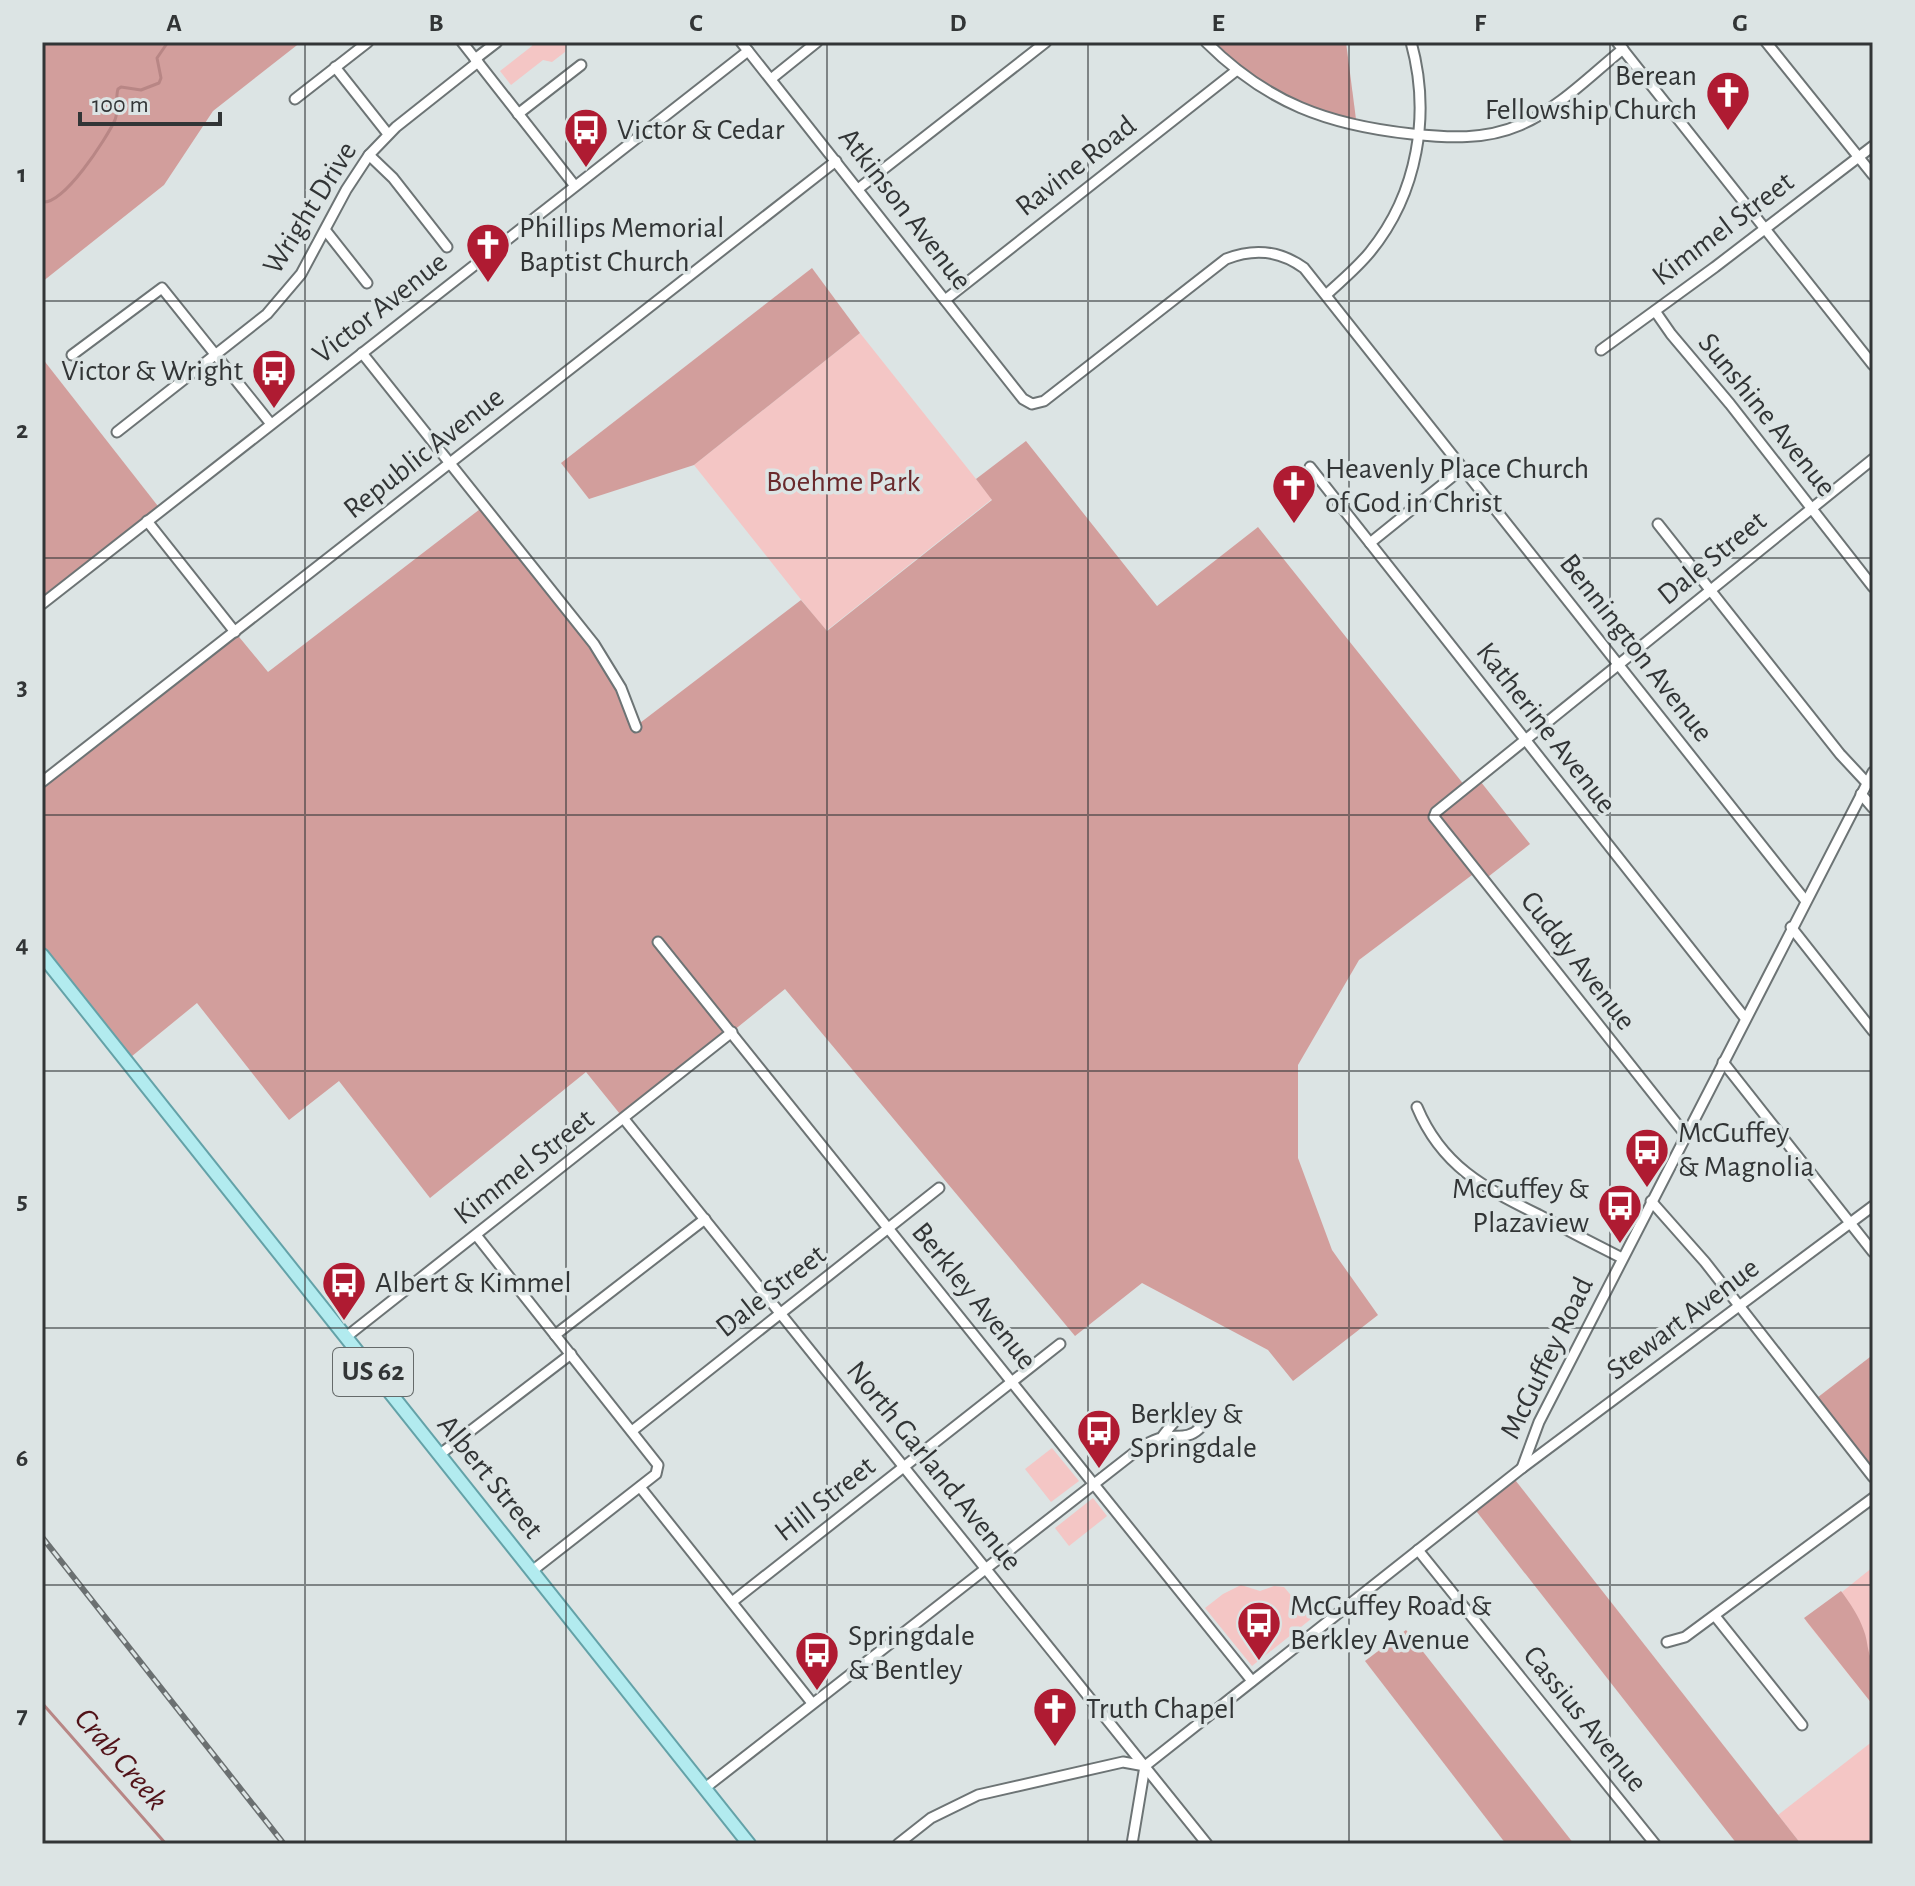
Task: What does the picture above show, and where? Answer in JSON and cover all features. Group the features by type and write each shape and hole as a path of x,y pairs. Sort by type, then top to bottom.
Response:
{"main road":[{"name":"Albert Street","path":"42,955 749,1844"}],"street":[{"path":"295,99 368,42"},
{"path":"462,42 575,186"},
{"name":"Wright Drive","path":"117,432 267,314 301,274 346,190 369,155 388,134 497,42"},
{"name":"Atkinson Avenue","path":"741,42 1023,399 1032,404"},
{"path":"771,79 817,42"},
{"path":"858,189 1046,42"},
{"path":"1206,42 1237,70 1274,96 1314,115 1357,127 1468,138 1495,134 1520,125 1562,97 1620,46 1873,365"},
{"path":"1326,295 1361,263 1391,222 1412,171 1418,135 1420,88 1411,42"},
{"path":"1766,42 1873,175"},
{"name":"Victor Avenue","path":"42,604 748,51"},
{"path":"518,114 581,65"},
{"path":"335,67 388,134"},
{"name":"Ravine Road","path":"945,300 1237,70"},
{"name":"Kimmel Street","path":"1601,350 1873,146"},
{"path":"369,155 393,178 447,247"},
{"name":"Republic Avenue","path":"42,782 836,161"},
{"path":"326,231 367,283"},
{"name":"Bennington Avenue","path":"1032,404 1044,401 1215,266 1239,254 1260,251 1288,258 1304,268 1805,900"},
{"path":"72,355 162,288 271,424"},
{"name":"Sunshine Avenue","path":"1655,311 1873,587"},
{"path":"362,353 594,644 621,688 636,727"},
{"name":"Dale Street","path":"1434,817 1436,812 1524,739 1873,459"},
{"name":"Katherine Avenue","path":"1310,467 1745,1018"},
{"path":"1370,543 1463,468"},
{"path":"147,521 235,632"},
{"path":"1658,524 1840,754 1867,783"},
{"name":"McGuffey Road","path":"1145,1766 1522,1468 1535,1429 1873,772"},
{"path":"1861,794 1873,808"},
{"name":"Cuddy Avenue","path":"1434,817 1685,1134"},
{"path":"1791,927 1873,1031"},
{"name":"Berkley Avenue","path":"658,942 1252,1681"},
{"name":"Kimmel Street","path":"346,1337 732,1032"},
{"path":"1723,1062 1873,1252"},
{"path":"1417,1107 1430,1134 1443,1151 1475,1181 1622,1258"},
{"name":"North Garland Avenue","path":"624,1119 1207,1844"},
{"name":"Dale Street","path":"632,1431 939,1188"},
{"path":"1651,1201 1705,1262 1873,1477"},
{"name":"Stewart Avenue","path":"1522,1468 1873,1206"},
{"path":"555,1335 705,1219"},
{"path":"476,1235 658,1465 656,1474 532,1571"},
{"name":"Hill Street","path":"732,1602 1060,1344"},
{"path":"439,1455 571,1354"},
{"path":"705,1788 1144,1445 1162,1437"},
{"path":"640,1487 812,1703"},
{"path":"1667,1642 1685,1637 1873,1498"},
{"name":"Cassius Avenue","path":"1418,1550 1655,1844"},
{"path":"1715,1616 1802,1725"},
{"path":"898,1844 931,1818 978,1795 1123,1762 1145,1766 1132,1844"}],"green space":[{"path":"533,42 567,42 565,52 552,62 543,60 511,85 500,71"},
{"name":"Boehme Park","path":"860,333 992,499 826,631 694,465"},
{"path":"1052,1448 1079,1481 1051,1502 1025,1469"},
{"path":"1093,1498 1107,1516 1069,1546 1055,1528"},
{"path":"1873,1567 1873,1705 1806,1621"},
{"path":"1241,1585 1260,1591 1274,1586 1284,1587 1311,1619 1252,1666 1205,1608"},
{"path":"1873,1741 1873,1844 1801,1844 1778,1815"}],"shaded area":[{"path":"42,42 301,42 213,111 164,185 42,282"},
{"path":"1206,42 1346,42 1357,127 1294,106"},
{"path":"812,268 860,333 694,465 589,499 561,463"},
{"path":"42,358 161,510 42,604"},
{"path":"1026,441 1157,606 1258,527 1465,786 1477,777 1530,844 1484,880 1476,872 1359,960 1298,1065 1298,1158 1332,1250 1378,1315 1293,1381 1268,1350 1142,1283 1075,1336 785,989 624,1119 586,1072 430,1198 339,1081 289,1120 197,1003 126,1061 42,955 42,782 235,632 268,672 484,506 594,644 636,726 801,600 827,631 992,500 976,479"},
{"path":"1870,1357 1873,1360 1873,1477 1813,1401"},
{"path":"1512,1476 1801,1844 1737,1844 1473,1507"},
{"path":"1841,1591 1860,1620 1873,1662 1873,1705 1804,1618"},
{"path":"1406,1630 1574,1844 1506,1844 1365,1661"}],"waterway":[{"path":"42,202 61,193 94,155 115,120 118,89 141,90 159,83 157,58 168,42"},
{"name":"Crab Creek","path":"42,1703 166,1844"}],"railway":[{"path":"42,1537 284,1844"}],"place":[{"name":"Berean Fellowship Church","path":"1728,132"},
{"name":"Victor & Cedar","path":"586,169"},
{"name":"Phillips Memorial Baptist Church","path":"488,284"},
{"name":"Victor & Wright","path":"274,410"},
{"name":"Heavenly Place Church of God in Christ","path":"1294,525"},
{"name":"McGuffey & Magnolia","path":"1647,1189"},
{"name":"McGuffey & Plazaview","path":"1620,1245"},
{"name":"Albert & Kimmel","path":"344,1322"},
{"name":"Berkley & Springdale","path":"1099,1470"},
{"name":"McGuffey Road & Berkley Avenue","path":"1259,1662"},
{"name":"Springdale & Bentley","path":"817,1692"},
{"name":"Truth Chapel","path":"1055,1748"}]}
